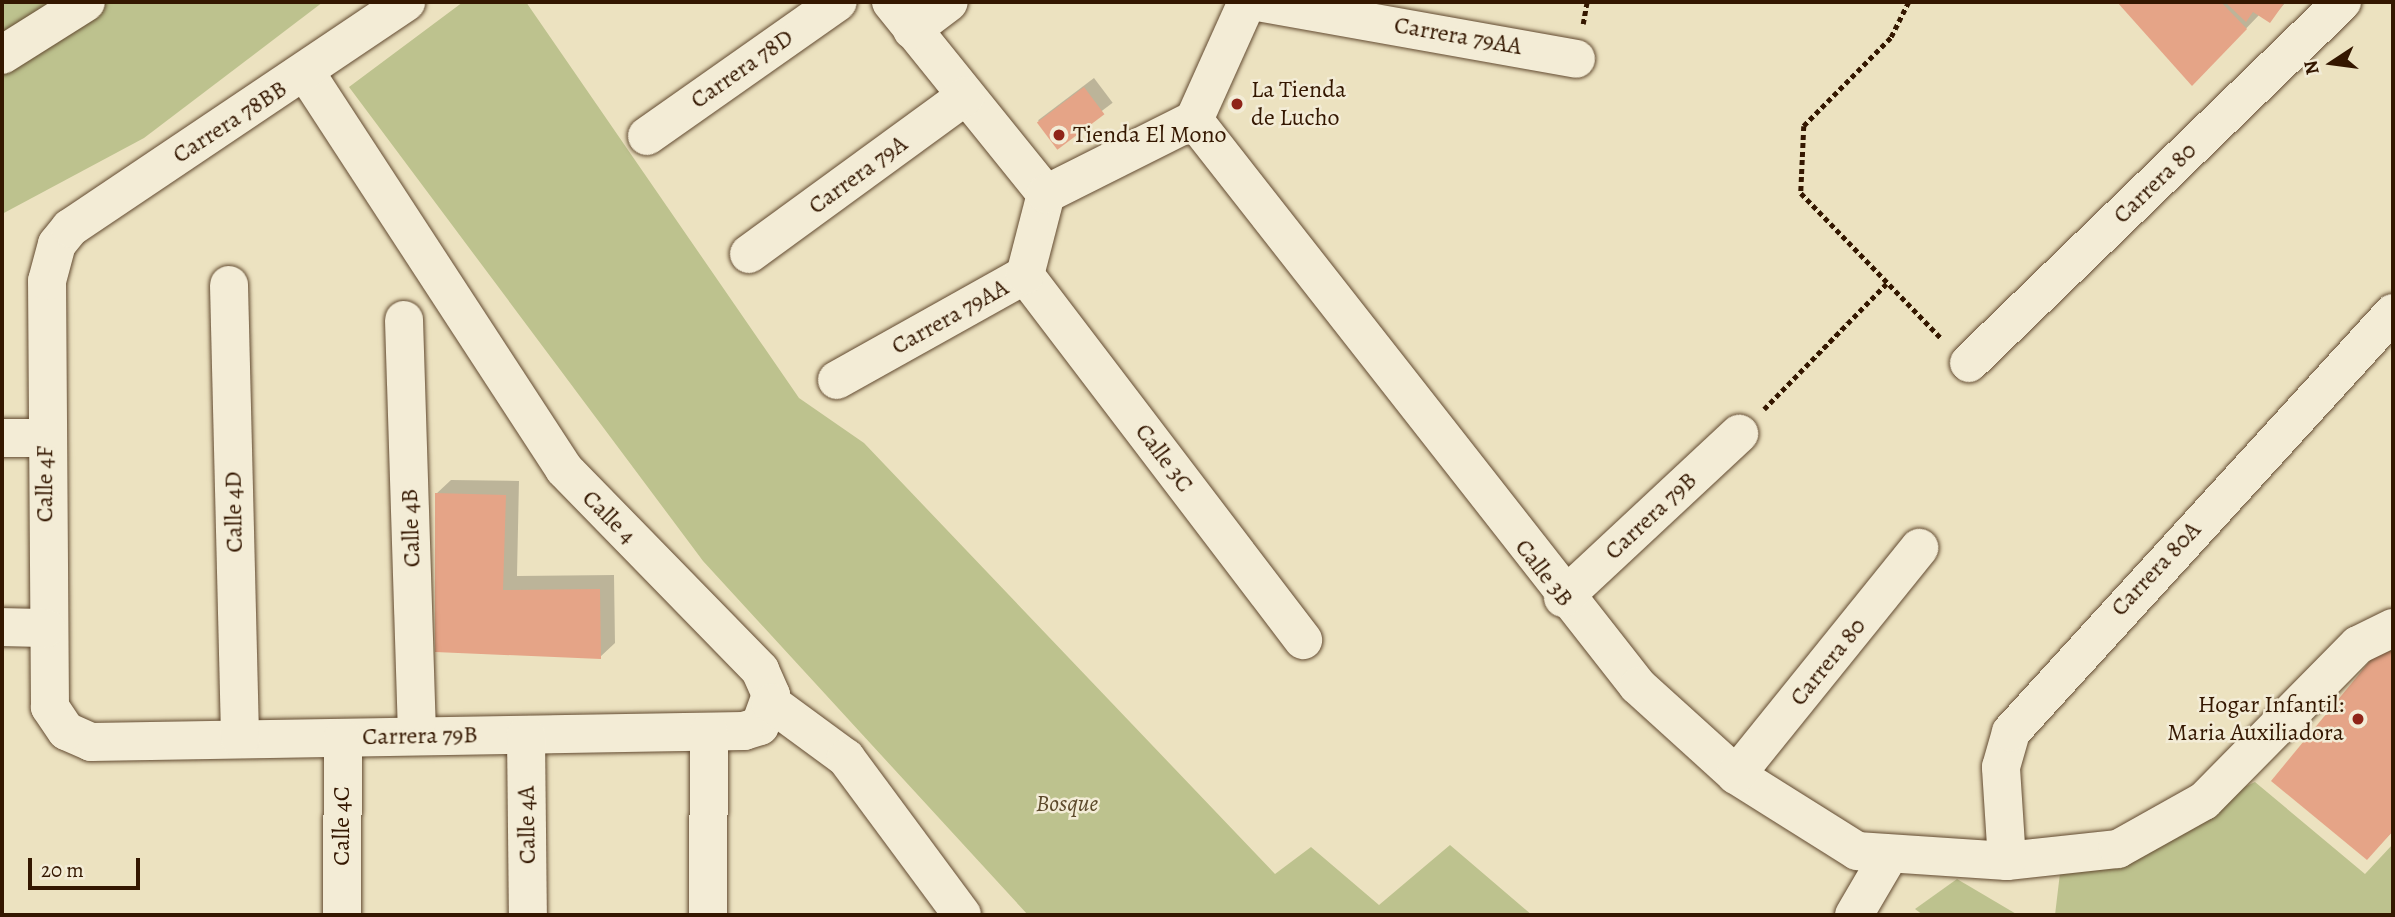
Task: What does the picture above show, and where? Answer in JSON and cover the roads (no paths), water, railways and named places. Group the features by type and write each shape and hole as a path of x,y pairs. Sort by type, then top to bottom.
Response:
{"street":[{"path":"2,55 86,2"},
{"name":"Carrera 78BB","path":"57,244 70,228 306,73 406,2"},
{"name":"Carrera 78D","path":"647,136 838,2"},
{"path":"949,2 902,16 1046,194 1194,120 1247,2"},
{"name":"Carrera 79AA","path":"1257,2 1576,59"},
{"name":"Carrera 80","path":"1969,363 2342,2"},
{"name":"Calle 4","path":"306,73 554,455 760,670 771,703"},
{"name":"Carrera 79A","path":"750,254 966,96"},
{"name":"Calle 3B","path":"1194,120 1563,598 1638,686 1736,775 1857,851 1888,856 2007,861 2118,849 2204,801 2358,645 2393,628"},
{"name":"Carrera 79AA","path":"837,380 1025,275 1046,194"},
{"name":"Calle 4F","path":"57,244 47,281 46,690 60,723"},
{"name":"Calle 3C","path":"1025,275 1303,640"},
{"name":"Calle 4D","path":"229,285 240,739"},
{"name":"Carrera 80A","path":"2007,861 2001,767 2011,732 2393,313"},
{"name":"Calle 4B","path":"404,320 417,736"},
{"name":"Carrera 79B","path":"1563,598 1739,434"},
{"path":"2,438 45,438"},
{"name":"Carrera 80","path":"1736,775 1919,548"},
{"path":"2,627 46,628"},
{"path":"771,703 846,758 962,915"},
{"name":"Carrera 79B","path":"60,723 76,739 91,742 709,732 760,726 771,703"},
{"path":"708,915 709,732"},
{"name":"Calle 4A","path":"526,735 528,915"},
{"name":"Calle 4C","path":"342,915 343,738"},
{"path":"1854,915 1888,856"}],"place":[{"name":"La Tienda de Lucho","path":"1237,104"},
{"name":"Tienda El Mono","path":"1059,135"},
{"name":"Hogar Infantil: Maria Auxiliadora","path":"2358,719"}],"park label":[{"name":"Bosque","path":"1067,804"}]}
